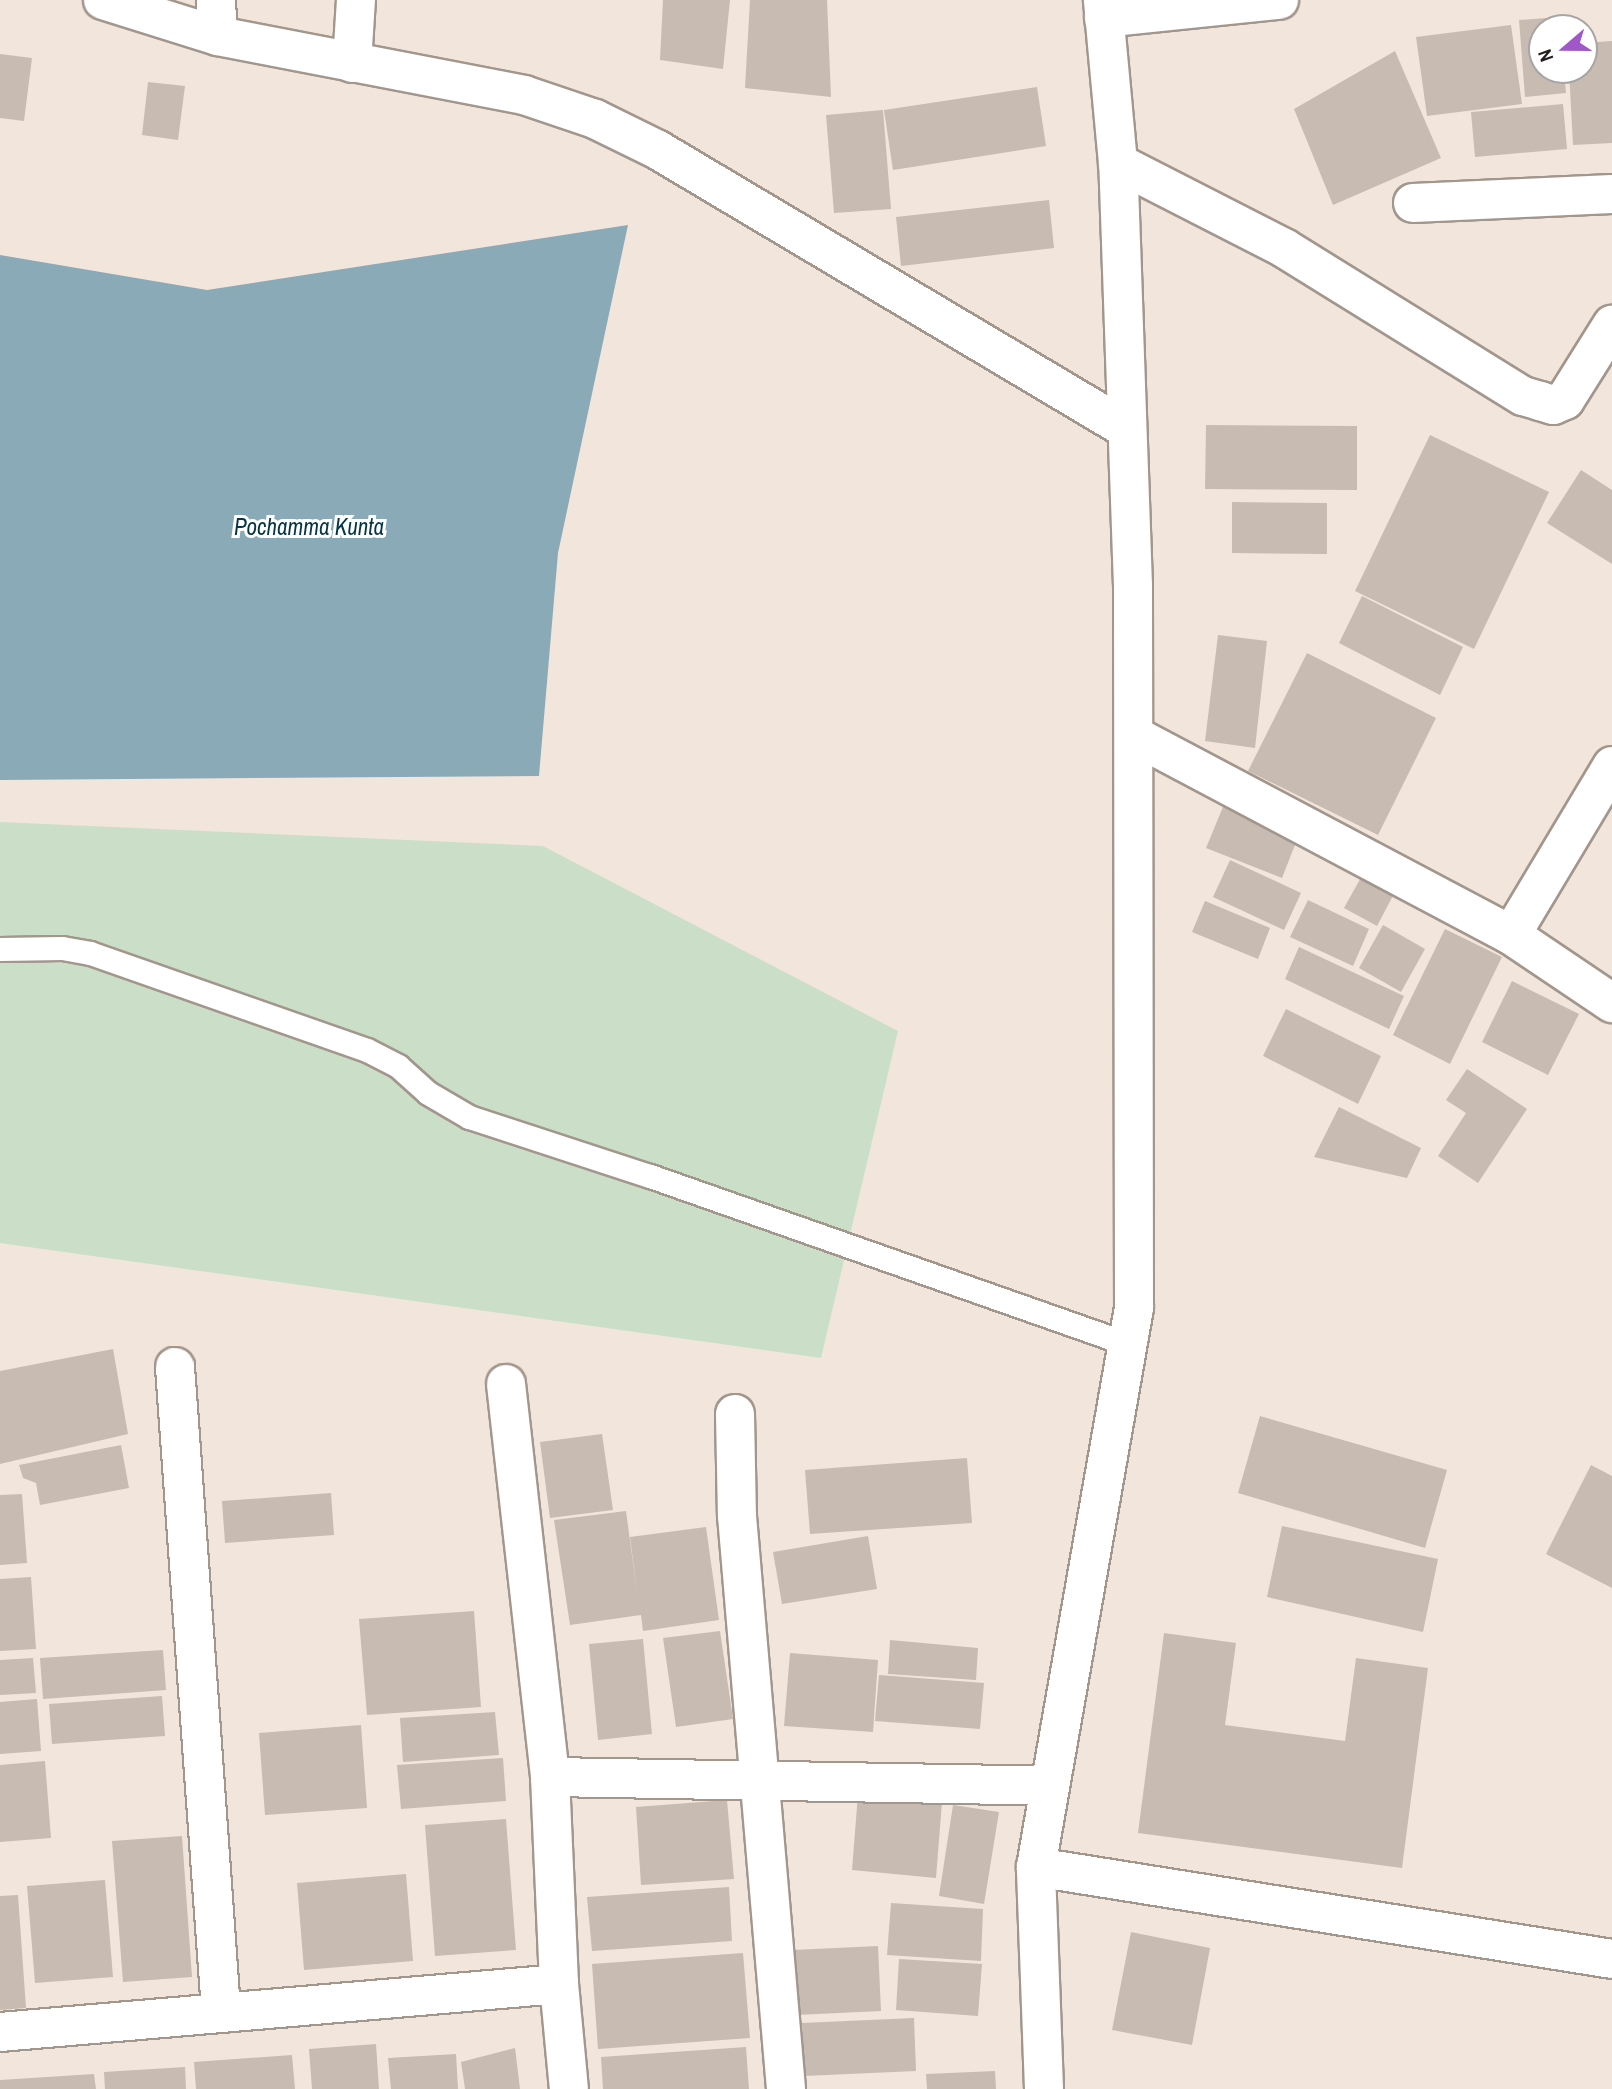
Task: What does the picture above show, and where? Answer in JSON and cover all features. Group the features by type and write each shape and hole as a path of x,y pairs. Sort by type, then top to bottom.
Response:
{"street":[{"path":"103,0 217,18 352,63 524,95 595,119 658,150 1125,428"},
{"path":"352,63 356,0"},
{"path":"1044,2089 1036,1867 1046,1786 1134,1308 1135,736 1118,163 1104,9 1279,0"},
{"path":"1118,163 1283,248 1523,396 1553,404 1565,400 1612,325"},
{"path":"1413,203 1612,194"},
{"path":"1135,736 1511,935 1612,1003"},
{"path":"1511,935 1612,766"},
{"path":"175,1367 221,2011"},
{"path":"506,1384 550,1777 559,1984 569,2089"},
{"path":"735,1413 737,1516 786,2089"},
{"path":"550,1777 1046,1786"},
{"path":"1036,1867 1612,1959"},
{"path":"0,2032 559,1984"}],"lane":[{"path":"0,949 62,948 90,953 367,1051 398,1066 428,1093 469,1117 650,1176 1128,1344"}],"green space":[{"path":"0,822 543,846 898,1031 821,1358 0,1243"}],"water":[{"name":"Pochamma Kunta","path":"628,225 558,553 539,776 0,780 0,255 207,290"}],"building":[{"path":"663,0 730,0 723,69 660,60"},
{"path":"750,0 827,0 831,97 745,88"},
{"path":"1528,19 1528,84 1565,84 1566,93 1525,97 1519,20"},
{"path":"1511,25 1522,104 1427,116 1416,37"},
{"path":"1612,41 1612,143 1573,145 1570,84 1598,84 1598,42"},
{"path":"1395,51 1441,158 1333,205 1294,109"},
{"path":"0,54 32,58 24,121 0,118"},
{"path":"148,82 185,86 178,140 142,135"},
{"path":"1037,87 1046,146 893,170 884,110"},
{"path":"1563,104 1567,149 1475,157 1471,112"},
{"path":"883,110 891,209 834,213 826,115"},
{"path":"1049,200 1054,248 901,266 896,217"},
{"path":"1206,425 1357,426 1357,490 1205,489"},
{"path":"1430,435 1549,492 1474,649 1355,591"},
{"path":"1581,470 1612,490 1612,564 1547,523"},
{"path":"1232,502 1327,503 1327,554 1232,553"},
{"path":"1362,596 1463,647 1440,695 1339,643"},
{"path":"1218,635 1267,641 1255,748 1205,741"},
{"path":"1307,653 1436,718 1378,835 1248,771"},
{"path":"1225,802 1300,832 1282,878 1206,848"},
{"path":"1230,860 1301,893 1284,930 1213,897"},
{"path":"1364,872 1396,890 1377,926 1344,908"},
{"path":"1308,900 1369,929 1353,966 1290,937"},
{"path":"1205,901 1270,928 1258,959 1192,932"},
{"path":"1383,925 1425,949 1401,992 1359,968"},
{"path":"1445,929 1502,957 1450,1064 1393,1035"},
{"path":"1299,947 1404,996 1389,1029 1285,979"},
{"path":"1512,981 1579,1014 1548,1075 1482,1042"},
{"path":"1286,1009 1381,1056 1358,1104 1263,1056"},
{"path":"1467,1069 1527,1109 1478,1183 1438,1156 1466,1113 1446,1100"},
{"path":"1339,1107 1421,1148 1407,1178 1314,1157"},
{"path":"113,1349 128,1434 0,1464 0,1371"},
{"path":"1260,1416 1447,1470 1425,1548 1238,1493"},
{"path":"602,1434 613,1510 550,1518 540,1442"},
{"path":"121,1445 129,1488 40,1505 36,1483 23,1478 19,1465"},
{"path":"967,1458 972,1523 810,1534 805,1470"},
{"path":"1591,1465 1612,1476 1612,1588 1546,1554"},
{"path":"331,1493 334,1535 225,1543 222,1501"},
{"path":"22,1494 27,1563 0,1565 0,1495"},
{"path":"626,1511 638,1600 630,1537 706,1527 719,1620 643,1631 641,1615 570,1625 554,1520"},
{"path":"1282,1526 1438,1559 1423,1632 1267,1597"},
{"path":"868,1536 877,1589 782,1604 773,1552"},
{"path":"31,1577 36,1649 0,1651 0,1579"},
{"path":"474,1611 481,1707 367,1715 359,1619"},
{"path":"720,1631 733,1719 676,1727 663,1638"},
{"path":"1164,1633 1236,1643 1225,1725 1345,1741 1356,1658 1428,1668 1402,1868 1138,1833"},
{"path":"643,1639 652,1734 598,1740 589,1644"},
{"path":"890,1640 978,1648 976,1680 888,1674"},
{"path":"163,1650 166,1690 43,1699 40,1658"},
{"path":"790,1653 878,1660 873,1732 784,1726"},
{"path":"33,1658 36,1693 0,1695 0,1660"},
{"path":"879,1675 984,1683 980,1729 875,1721"},
{"path":"162,1696 165,1736 52,1744 49,1704"},
{"path":"37,1699 41,1751 0,1754 0,1702"},
{"path":"495,1712 499,1755 403,1762 400,1718"},
{"path":"361,1725 367,1808 265,1815 259,1733"},
{"path":"503,1758 506,1801 401,1809 397,1765"},
{"path":"45,1761 51,1838 0,1842 0,1765"},
{"path":"858,1794 942,1802 936,1878 852,1870"},
{"path":"727,1800 734,1879 641,1885 636,1807"},
{"path":"953,1805 999,1812 984,1904 939,1896"},
{"path":"506,1819 516,1950 435,1956 425,1825"},
{"path":"182,1836 192,1977 123,1982 112,1841"},
{"path":"406,1874 413,1961 304,1970 297,1883"},
{"path":"105,1880 113,1977 35,1983 27,1886"},
{"path":"729,1887 732,1941 592,1951 587,1897"},
{"path":"18,1895 26,2008 0,2010 0,1896"},
{"path":"891,1903 983,1909 981,1961 887,1955"},
{"path":"1131,1932 1210,1948 1192,2045 1112,2030"},
{"path":"878,1946 881,2011 796,2015 793,1950"},
{"path":"743,1953 750,2038 598,2049 592,1964"},
{"path":"899,1959 982,1964 978,2016 896,2010"},
{"path":"914,2018 916,2071 804,2076 802,2023"},
{"path":"376,2044 379,2089 312,2089 309,2049"},
{"path":"746,2047 749,2089 603,2089 601,2057"},
{"path":"515,2048 520,2089 465,2089 461,2062"},
{"path":"456,2054 458,2089 391,2089 388,2058"},
{"path":"292,2055 295,2089 196,2089 194,2062"},
{"path":"185,2067 186,2089 105,2089 104,2072"},
{"path":"995,2071 996,2089 927,2089 926,2074"},
{"path":"94,2074 96,2089 0,2089 0,2080"}]}
